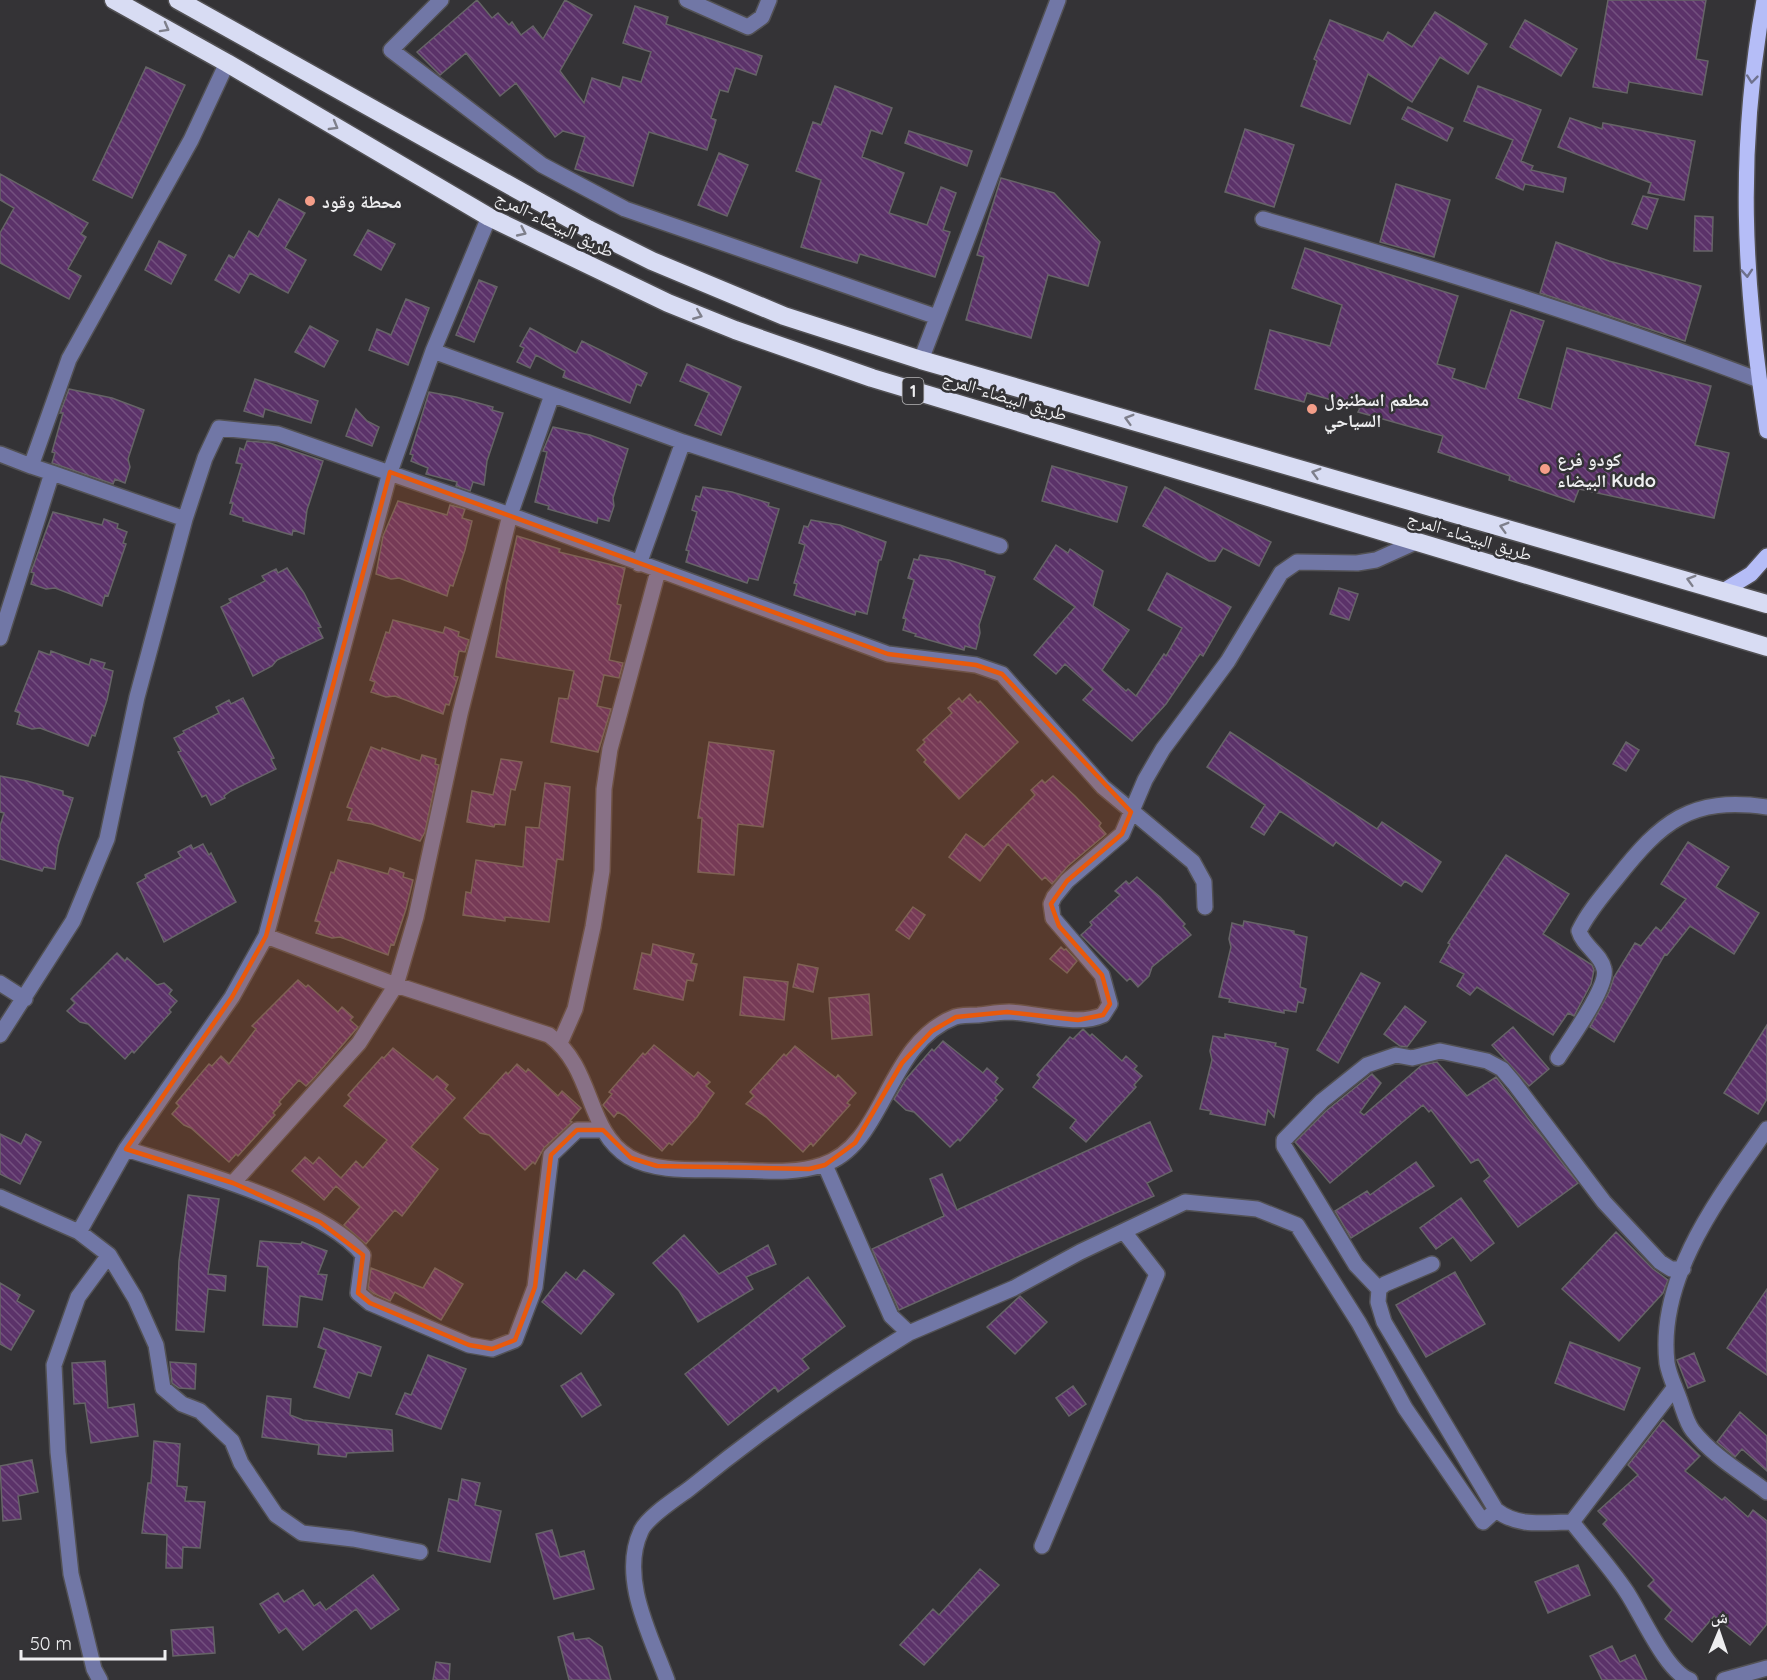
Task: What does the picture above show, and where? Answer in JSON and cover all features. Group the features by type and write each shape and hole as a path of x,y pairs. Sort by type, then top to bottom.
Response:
{"highway":[{"name":"طريق البيضاء-المرج","path":"114,0 227,63 489,217 668,303 803,355 872,378 1767,647"},
{"name":"طريق البيضاء-المرج","path":"178,0 588,229 652,261 784,316 921,360 1725,590 1767,604"}],"main road":[{"path":"1764,0 1753,74 1744,184 1747,269 1767,431"},
{"path":"1725,590 1751,574 1767,556"}],"street":[{"path":"441,0 391,50 542,165 626,209 937,317"},
{"path":"687,0 748,27 762,17 769,0"},
{"path":"921,360 1058,0"},
{"path":"31,466 69,359 191,140 227,63"},
{"path":"79,1232 126,1149 232,997 266,936 390,472 433,351 489,217"},
{"path":"1263,219 1518,295 1644,337 1759,380"},
{"path":"433,351 683,442 1000,546"},
{"path":"233,1183 359,1043 396,985 416,917 460,714 510,515 552,395"},
{"path":"0,1035 73,921 107,839 136,697 185,519 205,459 219,428 278,434 510,515 888,654 976,665 1002,674 1103,787 1193,862 1204,882 1205,907"},
{"path":"639,564 683,442"},
{"path":"0,454 185,519"},
{"path":"0,638 52,473"},
{"path":"266,936 396,985 549,1035 560,1043 577,1065 603,1130 612,1144 631,1158 657,1166 791,1171 825,1165 842,1154 866,1132 902,1063 917,1045 932,1031 956,1017 1007,1012 1077,1020 1104,1015 1110,1004 1102,975 1053,918 1052,904 1067,881 1122,834 1144,780 1163,749 1228,661 1281,573 1297,562 1357,563 1376,560 1416,542"},
{"path":"560,1043 575,1009 593,927 602,871 604,789 610,750 658,571"},
{"path":"1558,1059 1595,998 1605,974 1604,967 1581,939 1579,931 1638,851 1667,823 1691,811 1710,807 1767,807"},
{"path":"0,983 25,999"},
{"path":"1379,1289 1356,1265 1288,1152 1284,1140 1322,1101 1367,1065 1396,1055 1412,1058 1440,1052 1487,1061 1502,1069 1546,1121 1604,1202 1660,1262 1671,1269 1683,1269"},
{"path":"1767,1128 1712,1211 1674,1291 1667,1322 1668,1366 1691,1429 1717,1457 1767,1492"},
{"path":"126,1149 233,1183 320,1222 354,1244 363,1255 357,1293 370,1304 469,1345 492,1349 515,1340 535,1287 551,1155 576,1130 603,1130"},
{"path":"825,1165 891,1316 909,1333"},
{"path":"0,1197 79,1232 109,1255 135,1298 156,1346 163,1388 182,1404 200,1411 232,1441 241,1463 276,1515 302,1533 353,1539 420,1552"},
{"path":"667,1680 636,1593 634,1558 641,1529 741,1447 842,1374 909,1333 1004,1292 1080,1252 1125,1233 1185,1202 1257,1209 1297,1225 1359,1323 1405,1408 1483,1522 1496,1510"},
{"path":"1042,1546 1156,1274 1125,1233"},
{"path":"100,1680 94,1669 71,1574 58,1452 54,1365 78,1298 109,1255"},
{"path":"1432,1264 1392,1279 1379,1289 1378,1302 1384,1323 1496,1510 1505,1517 1531,1524 1572,1522 1675,1387"},
{"path":"1572,1522 1626,1591 1661,1651 1683,1678 1690,1680"},
{"path":"1724,1680 1767,1668"}],"highlighted area":[{"path":"390,472 888,654 976,665 1002,674 1131,812 1122,834 1067,881 1051,904 1059,926 1102,975 1110,1004 1103,1015 1078,1020 1007,1012 956,1017 932,1031 902,1063 855,1143 825,1165 809,1169 657,1166 631,1158 603,1130 577,1130 551,1155 535,1287 515,1340 492,1349 469,1345 370,1303 358,1293 363,1255 320,1222 233,1183 126,1149 232,997 266,936"}],"building":[{"path":"477,0 492,18 498,13 509,25 512,22 521,35 533,26 543,39 565,0 592,15 560,71 584,103 592,78 620,87 623,77 641,82 651,52 623,43 635,6 668,17 666,24 762,56 756,75 736,68 728,92 720,90 711,118 716,120 707,150 649,132 633,186 575,169 585,137 563,131 555,137 516,83 500,96 466,53 440,75 417,52"},
{"path":"1608,0 1706,0 1696,59 1708,61 1702,95 1629,82 1627,93 1593,87"},
{"path":"1435,12 1487,44 1468,74 1440,57 1412,102 1368,74 1350,124 1301,106 1317,61 1314,59 1330,20 1383,41 1388,32 1412,47"},
{"path":"1525,20 1577,49 1561,76 1510,47"},
{"path":"146,67 185,85 132,198 93,180"},
{"path":"835,86 892,108 882,134 871,130 862,157 904,173 889,213 927,225 941,187 956,193 943,230 950,232 935,277 860,254 857,263 801,247 821,180 796,171 813,122 821,125"},
{"path":"1478,86 1541,110 1521,161 1533,166 1531,170 1566,178 1563,192 1525,184 1523,190 1496,178 1513,140 1464,121"},
{"path":"1408,107 1453,128 1447,141 1402,119"},
{"path":"1570,118 1602,129 1603,123 1695,141 1684,200 1648,193 1651,183 1558,147"},
{"path":"1245,129 1294,145 1274,207 1225,192"},
{"path":"909,131 972,151 967,166 905,143"},
{"path":"719,153 748,165 727,216 698,205"},
{"path":"0,174 88,223 81,234 86,237 68,269 81,276 69,299 0,263 0,233 14,208 0,200"},
{"path":"1001,178 1054,193 1100,242 1088,286 1048,275 1031,338 966,320 984,257 977,255"},
{"path":"1396,184 1450,200 1434,257 1380,242"},
{"path":"1643,196 1658,199 1647,229 1632,224"},
{"path":"279,199 305,213 285,248 306,260 288,293 250,273 239,293 215,280 229,255 234,258 249,231 258,237"},
{"path":"1695,216 1713,217 1712,251 1694,251"},
{"path":"368,230 395,244 381,270 354,255"},
{"path":"159,241 186,255 171,284 145,270"},
{"path":"1556,242 1609,261 1701,286 1685,341 1540,293"},
{"path":"1305,248 1458,296 1437,364 1455,369 1452,378 1485,389 1511,310 1544,321 1518,398 1551,409 1567,348 1711,386 1695,445 1729,453 1714,518 1579,489 1574,502 1509,480 1510,476 1438,452 1443,436 1358,412 1360,408 1307,393 1304,402 1255,389 1270,330 1330,346 1342,305 1292,288"},
{"path":"479,280 497,287 474,342 456,335"},
{"path":"406,299 429,308 408,365 369,350 377,329 391,335"},
{"path":"310,326 338,341 324,367 295,352"},
{"path":"530,328 576,353 582,341 647,373 641,386 637,384 630,403 563,377 565,371 536,355 530,368 517,362 524,348 520,346"},
{"path":"687,364 741,387 721,435 695,425 709,393 680,381"},
{"path":"255,379 318,401 311,423 265,409 263,417 244,411"},
{"path":"69,389 112,398 144,410 128,459 130,467 125,483 115,479 113,484 52,463 55,453 52,452 63,413 60,413"},
{"path":"429,392 493,407 492,410 503,413 487,461 484,485 473,482 470,491 456,486 457,482 426,474 428,468 411,461 413,455 410,454"},
{"path":"356,409 367,421 379,427 372,446 346,436"},
{"path":"553,427 590,435 628,449 613,498 614,506 609,521 598,518 597,523 548,509 549,506 535,502 547,452 543,451"},
{"path":"247,441 270,443 323,461 307,510 304,534 293,530 292,535 243,521 243,518 230,514 233,503 230,503 242,464 236,463 240,448 244,450"},
{"path":"1052,466 1127,487 1117,522 1042,501"},
{"path":"703,487 732,492 769,503 768,506 779,509 758,580 749,578 747,583 686,562 689,551 686,550 697,512 692,510 696,496 700,497"},
{"path":"1165,487 1271,542 1259,566 1223,548 1215,561 1209,561 1143,526"},
{"path":"398,501 447,515 450,505 465,509 462,518 472,521 453,586 450,585 447,596 399,578 391,579 376,574 383,536"},
{"path":"53,512 102,525 104,519 118,524 117,528 127,532 123,543 126,544 108,596 105,595 102,606 55,588 46,589 31,584 34,573 31,572"},
{"path":"811,520 840,525 886,542 881,560 879,560 867,614 856,611 855,615 794,595 797,584 794,583 805,545 799,543 804,526 808,527"},
{"path":"517,536 560,549 559,552 625,568 617,604 621,605 609,660 623,663 619,678 604,675 597,706 611,709 598,752 551,742 559,698 568,699 574,671 496,657 506,586"},
{"path":"1056,545 1068,553 1070,549 1103,571 1093,606 1129,630 1102,670 1126,691 1128,689 1136,696 1164,654 1166,656 1182,628 1148,610 1167,573 1231,607 1203,656 1200,654 1166,704 1132,741 1083,700 1093,689 1065,664 1056,674 1034,655 1075,607 1034,579"},
{"path":"920,555 949,560 985,571 985,574 995,577 979,625 980,633 976,649 965,646 964,650 915,636 916,634 903,630 906,619 903,618 914,580 908,578 914,559 918,560"},
{"path":"287,568 304,593 321,627 318,628 323,638 277,660 272,666 253,676 221,607 231,602 229,599 265,581 262,576 276,569 278,573"},
{"path":"1339,588 1358,594 1349,620 1330,614"},
{"path":"393,620 443,633 445,627 459,632 458,636 469,640 465,652 459,651 454,676 458,677 449,705 446,704 443,714 395,696 386,697 371,692 375,682 370,680 386,632 389,633"},
{"path":"39,651 50,655 51,651 89,665 91,659 105,663 103,668 113,671 107,700 95,736 92,735 88,746 40,728 32,729 17,724 20,713 15,711"},
{"path":"970,694 978,703 980,701 1018,742 959,799 924,762 926,760 917,750 925,742 923,740 952,713 948,708 959,698 962,702"},
{"path":"243,698 274,758 271,759 276,769 231,791 224,796 225,798 211,805 206,795 202,797 178,752 181,751 174,738 219,713 216,707 229,700 231,704"},
{"path":"1230,732 1377,829 1382,822 1441,862 1422,892 1405,881 1401,886 1336,842 1333,846 1280,811 1264,835 1251,827 1265,805 1207,767"},
{"path":"709,742 774,751 763,827 738,824 734,875 698,872 702,818 698,818"},
{"path":"1626,742 1639,750 1626,771 1613,764"},
{"path":"371,747 381,751 382,748 420,761 422,755 436,759 435,764 439,765 425,832 420,841 372,824 348,820 352,809 347,807"},
{"path":"501,759 522,762 515,790 511,789 505,825 495,824 494,827 467,822 472,791 493,795"},
{"path":"0,776 63,791 63,795 73,798 58,846 55,869 44,867 42,871 0,859 0,826 4,813 0,812"},
{"path":"1053,776 1101,823 1099,826 1106,834 1068,866 1052,884 1045,877 1042,880 1008,844 980,881 949,857 966,834 984,847 1035,795 1031,790 1042,780 1045,783"},
{"path":"545,783 570,787 563,860 557,859 549,922 505,917 505,921 463,915 466,892 471,893 476,860 523,867 526,827 539,828"},
{"path":"1688,842 1729,867 1716,887 1759,913 1734,954 1690,926 1667,955 1665,954 1614,1042 1590,1027 1609,992 1614,977 1635,943 1641,946 1656,927 1661,931 1686,899 1661,884"},
{"path":"203,844 209,855 211,853 236,902 164,942 137,883 146,878 145,875 181,857 178,852 191,845 193,849"},
{"path":"1506,855 1569,894 1543,934 1592,965 1594,970 1591,984 1574,1016 1568,1013 1553,1035 1477,987 1470,995 1457,986 1464,974 1440,962 1450,944 1448,943"},
{"path":"338,860 388,874 390,868 404,873 403,877 413,880 394,945 391,944 388,955 340,937 332,938 316,933 320,922 315,921 331,872 334,873"},
{"path":"1137,877 1160,897 1185,924 1183,926 1191,935 1152,967 1149,976 1138,987 1130,978 1127,981 1081,935 1092,925 1090,922 1120,895 1115,891 1126,881 1129,884"},
{"path":"913,907 925,915 909,939 896,930"},
{"path":"1244,921 1294,931 1294,934 1307,937 1300,987 1306,989 1303,1003 1298,1002 1296,1012 1284,1010 1284,1013 1229,1002 1230,999 1219,997 1231,947 1229,939 1232,923 1243,926"},
{"path":"653,944 694,954 691,963 697,964 693,981 687,980 683,1000 634,989 642,953 651,955"},
{"path":"1061,947 1077,961 1067,973 1050,959"},
{"path":"117,953 125,961 127,958 157,985 164,983 172,990 169,994 177,1001 169,1010 171,1012 134,1053 132,1051 125,1059 88,1024 80,1022 67,1011 75,1003 71,999"},
{"path":"798,964 818,968 813,992 793,987"},
{"path":"1361,973 1380,983 1338,1063 1317,1050"},
{"path":"744,977 788,982 784,1020 740,1015"},
{"path":"298,980 306,987 308,985 338,1012 342,1007 353,1017 350,1020 358,1027 306,1086 299,1080 279,1102 281,1104 273,1113 275,1115 238,1156 236,1154 229,1162 172,1114 179,1106 176,1103 209,1064 212,1066 221,1056 229,1064 256,1029 252,1026"},
{"path":"869,994 872,1035 832,1039 829,998"},
{"path":"1405,1006 1426,1022 1407,1047 1400,1046 1384,1034"},
{"path":"1767,1025 1767,1099 1758,1114 1724,1093"},
{"path":"1513,1027 1549,1069 1529,1086 1492,1045"},
{"path":"1083,1029 1090,1036 1092,1034 1122,1061 1126,1056 1137,1066 1134,1069 1142,1076 1134,1085 1136,1087 1086,1142 1070,1128 1076,1120 1033,1087 1040,1078 1037,1075 1070,1037 1073,1039"},
{"path":"1225,1034 1276,1043 1275,1046 1288,1049 1274,1117 1268,1110 1265,1125 1210,1114 1211,1111 1200,1109 1212,1060 1210,1051 1213,1036 1225,1038"},
{"path":"943,1041 983,1073 987,1068 998,1078 995,1082 1003,1089 995,1098 997,1100 960,1141 958,1139 950,1147 914,1112 906,1110 894,1099 906,1079 932,1049 934,1051"},
{"path":"654,1045 694,1077 698,1072 710,1082 706,1086 714,1093 697,1117 672,1145 669,1143 662,1151 625,1116 618,1112 614,1117 603,1105 612,1094 609,1092 643,1053 645,1055"},
{"path":"795,1046 836,1078 838,1075 856,1093 847,1103 850,1105 813,1146 811,1143 803,1152 766,1117 746,1104 754,1096 750,1092 784,1054 786,1056"},
{"path":"393,1048 433,1080 437,1076 448,1085 445,1089 455,1098 411,1147 438,1169 402,1216 395,1210 366,1244 344,1225 360,1207 336,1186 324,1200 292,1171 305,1157 313,1164 319,1157 341,1178 356,1161 363,1168 387,1140 344,1106 351,1098 348,1095"},
{"path":"1437,1062 1467,1096 1496,1077 1578,1183 1518,1227 1484,1181 1490,1176 1478,1159 1471,1163 1431,1110 1429,1112 1423,1105 1330,1183 1295,1142 1326,1111 1372,1074 1381,1083 1360,1112 1364,1115 1422,1065"},
{"path":"517,1064 526,1072 528,1069 558,1096 562,1091 581,1108 570,1121 572,1122 544,1148 535,1164 533,1162 525,1170 489,1135 480,1133 464,1118 506,1072 508,1074"},
{"path":"1150,1122 1172,1171 1147,1183 1154,1196 899,1310 872,1249 944,1216 930,1179 942,1174 957,1210"},
{"path":"0,1134 21,1144 26,1134 41,1142 20,1184 0,1174"},
{"path":"1416,1162 1434,1186 1351,1238 1335,1211 1367,1191 1370,1195"},
{"path":"188,1195 219,1199 208,1274 226,1276 225,1291 208,1289 204,1332 176,1330 179,1261"},
{"path":"1461,1198 1494,1243 1471,1261 1453,1237 1436,1249 1420,1228"},
{"path":"1616,1232 1653,1269 1668,1280 1663,1293 1619,1341 1562,1289"},
{"path":"684,1235 719,1274 768,1245 776,1264 746,1277 753,1289 698,1322 679,1291 653,1263"},
{"path":"260,1241 301,1244 302,1242 327,1251 318,1274 327,1275 322,1300 300,1296 297,1327 263,1325 268,1267 257,1266"},
{"path":"371,1268 423,1288 435,1268 463,1284 441,1320 395,1292 390,1301 373,1293 368,1289"},
{"path":"584,1270 614,1294 581,1334 542,1302 566,1272 576,1280"},
{"path":"1455,1272 1485,1324 1426,1357 1396,1305"},
{"path":"808,1277 845,1326 802,1359 809,1368 778,1392 775,1387 728,1425 685,1374"},
{"path":"0,1283 20,1295 17,1301 34,1311 11,1350 0,1344"},
{"path":"1767,1289 1767,1375 1727,1348"},
{"path":"1020,1296 1047,1322 1015,1354 987,1327"},
{"path":"324,1328 381,1347 371,1376 358,1372 349,1398 314,1387 326,1350 318,1347"},
{"path":"1570,1342 1640,1368 1624,1410 1555,1383"},
{"path":"1694,1353 1705,1381 1688,1388 1677,1360"},
{"path":"428,1355 466,1369 441,1429 396,1414 405,1393 411,1395"},
{"path":"105,1361 108,1408 134,1404 138,1436 91,1443 85,1403 74,1404 72,1363"},
{"path":"170,1362 196,1364 195,1389 179,1388 172,1383"},
{"path":"581,1373 601,1405 582,1417 561,1386"},
{"path":"1073,1386 1086,1404 1069,1416 1056,1398"},
{"path":"267,1396 291,1399 290,1415 303,1420 392,1430 393,1451 347,1453 346,1457 318,1454 319,1445 262,1437"},
{"path":"1740,1412 1767,1436 1767,1471 1742,1449 1735,1457 1717,1442"},
{"path":"1663,1420 1700,1456 1685,1471 1722,1500 1725,1497 1748,1517 1753,1510 1767,1521 1767,1624 1750,1645 1714,1616 1692,1642 1665,1619 1672,1610 1648,1586 1654,1580 1603,1524 1607,1520 1598,1511 1638,1475 1628,1465"},
{"path":"154,1441 180,1444 177,1486 187,1487 185,1501 205,1502 200,1548 183,1547 182,1568 166,1568 167,1535 142,1533 148,1483 151,1483"},
{"path":"32,1460 38,1492 18,1496 21,1519 3,1521 0,1466"},
{"path":"462,1479 480,1483 475,1505 501,1511 490,1562 438,1551 449,1499 458,1501"},
{"path":"552,1530 560,1557 584,1551 594,1589 554,1599 536,1534"},
{"path":"1578,1565 1590,1595 1548,1613 1535,1582"},
{"path":"980,1569 999,1585 924,1665 900,1645 933,1609 939,1615"},
{"path":"373,1575 399,1609 371,1629 356,1609 303,1650 286,1628 279,1633 260,1604 278,1593 284,1602 303,1590 314,1606 320,1602 326,1610"},
{"path":"213,1627 215,1653 173,1656 171,1630"},
{"path":"573,1633 575,1640 589,1638 602,1647 611,1680 569,1680 558,1637"},
{"path":"1612,1646 1620,1662 1635,1655 1647,1680 1602,1680 1590,1656"},
{"path":"436,1662 450,1664 449,1680 433,1680"}],"place":[{"name":"محطة وقود","path":"310,201"},
{"name":"مطعم اسطنبول السياحي","path":"1312,409"},
{"name":"كودو فرع البيضاء Kudo","path":"1545,469"}]}
